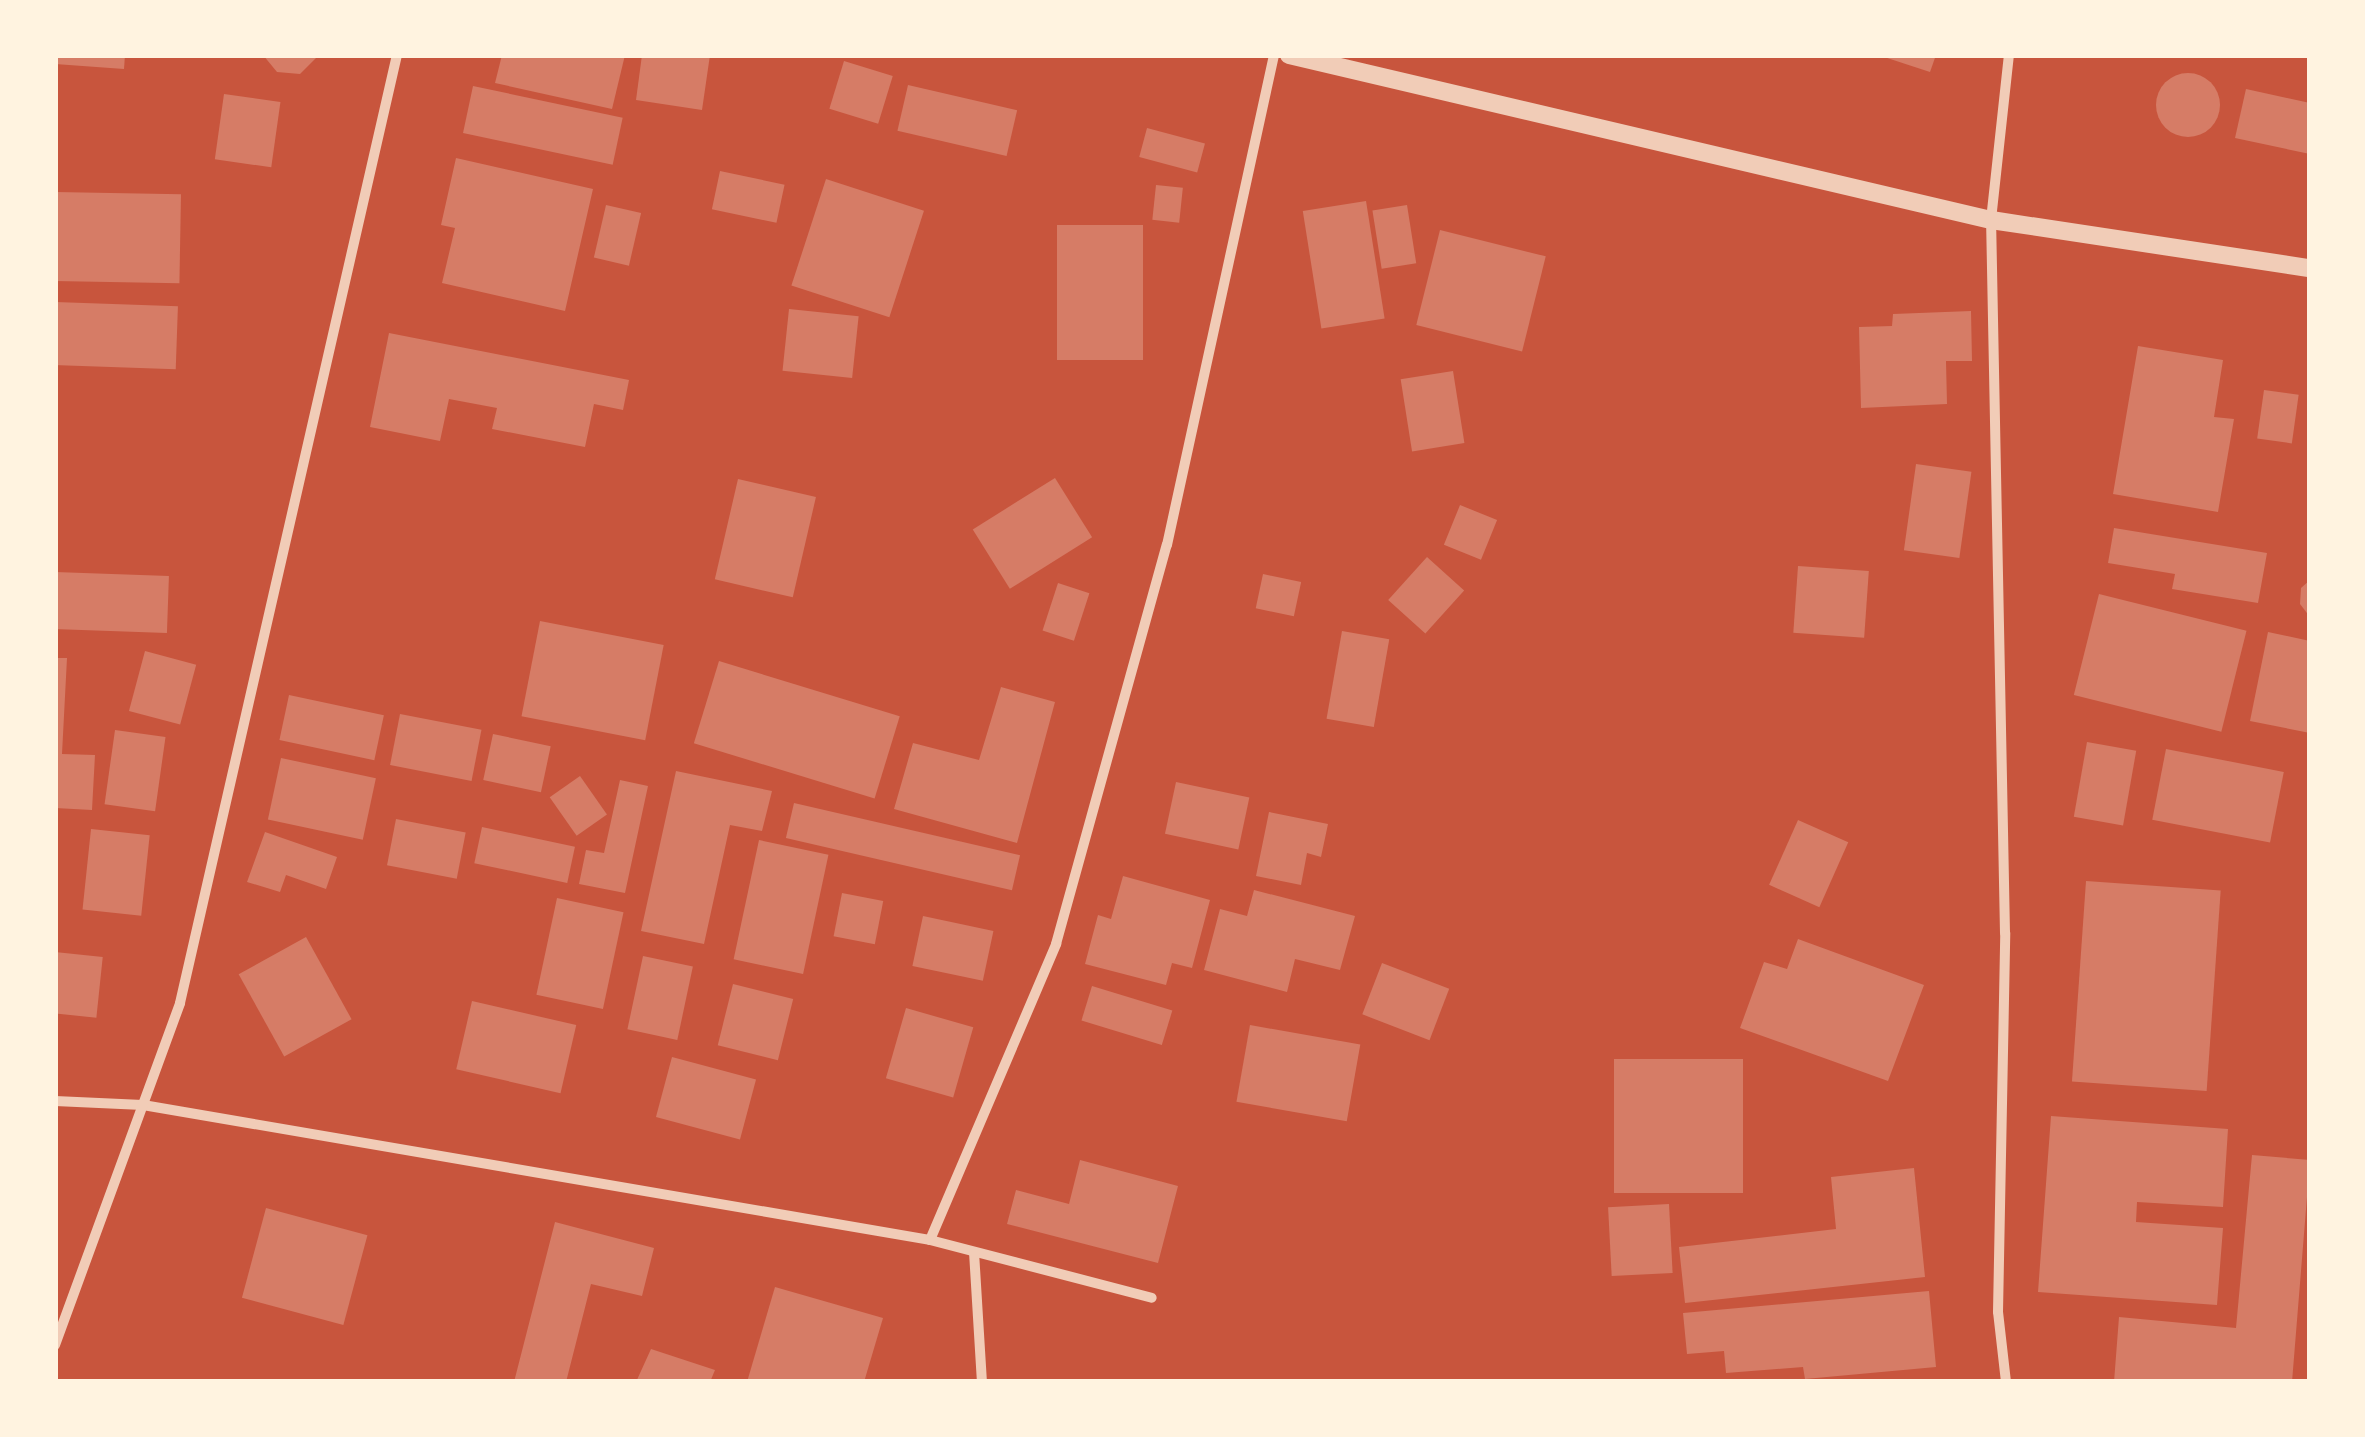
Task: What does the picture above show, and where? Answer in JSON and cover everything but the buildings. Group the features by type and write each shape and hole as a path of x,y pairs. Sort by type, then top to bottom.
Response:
{"street":[{"path":"55,1344 180,1003 397,55"},
{"path":"930,1240 1056,944 1167,544 1274,55"},
{"path":"1289,55 1991,220 2310,268"},
{"path":"2006,1382 1998,1312 2005,933 1991,220 2009,55"},
{"path":"55,1100 143,1104 930,1240 1152,1298"},
{"path":"974,1252 982,1382"}]}
